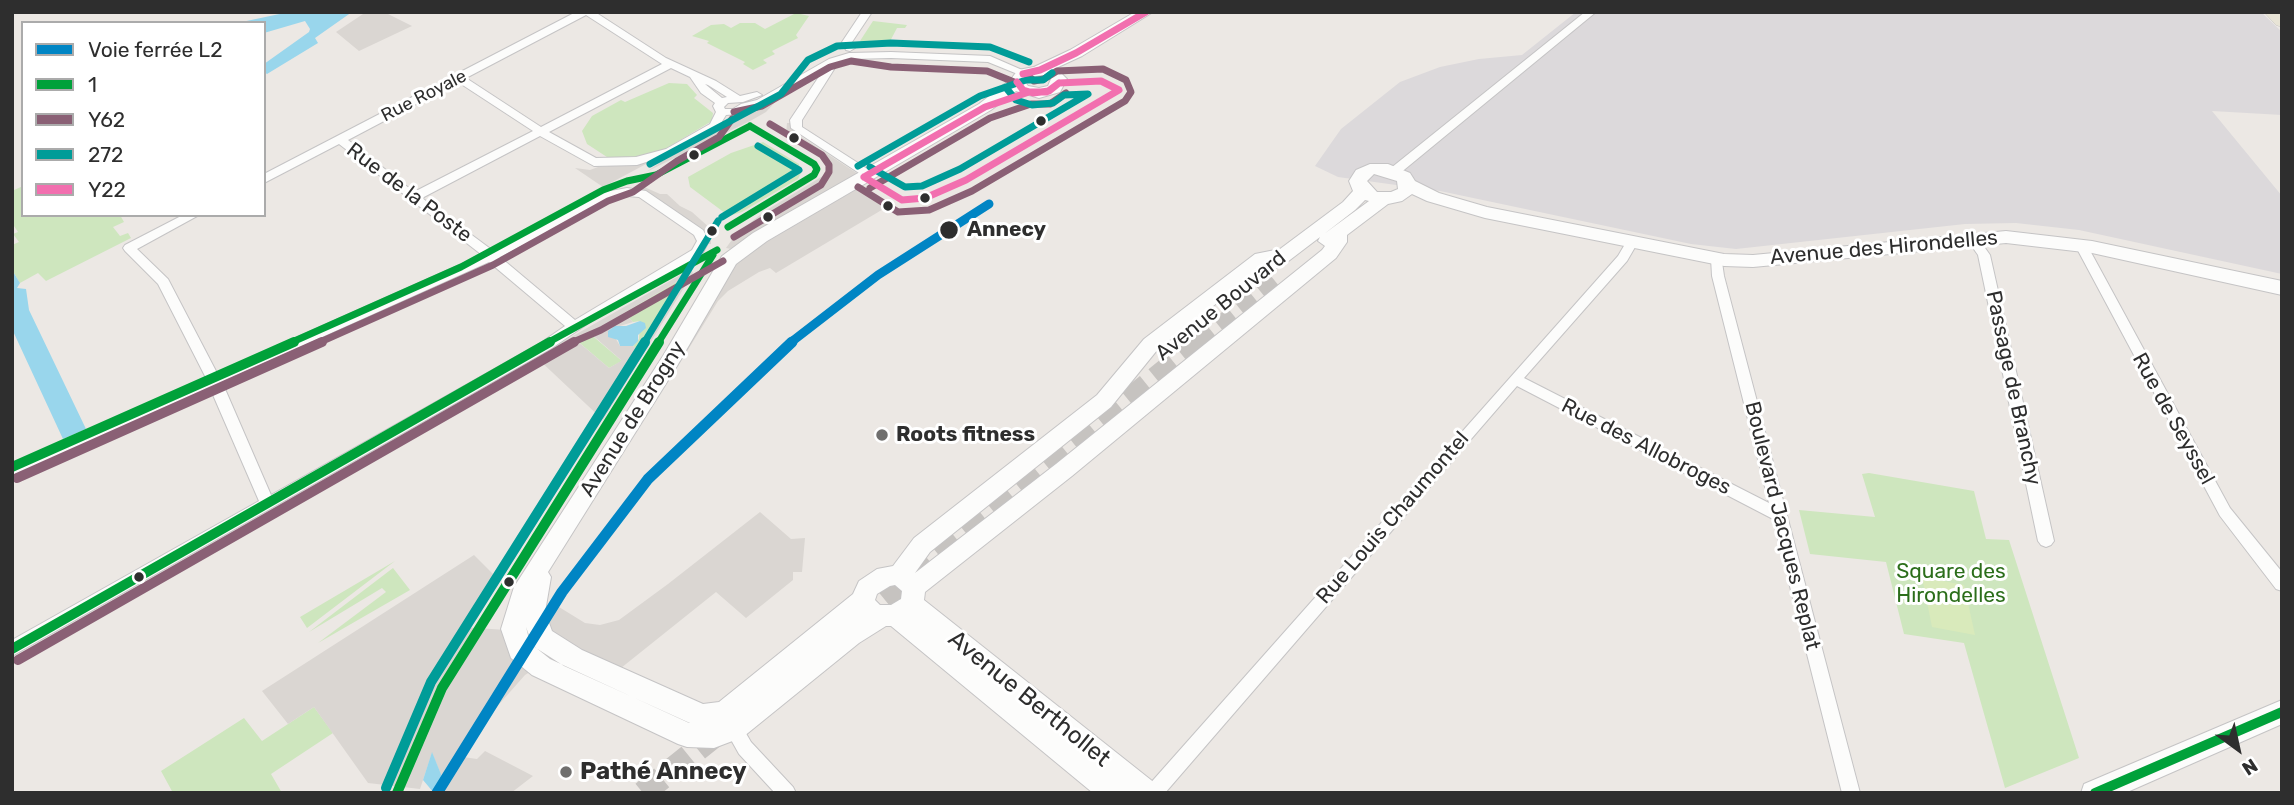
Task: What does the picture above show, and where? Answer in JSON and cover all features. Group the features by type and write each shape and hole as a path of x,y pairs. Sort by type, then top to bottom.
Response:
{"main road":[{"path":"1028,79 1146,12"},
{"path":"2272,12 2282,22"},
{"path":"1028,79 1057,76 1076,53"},
{"path":"1028,79 1052,90 1059,83 1057,76"},
{"name":"Avenue de Brogny","path":"734,729 714,736 687,735 532,662 520,650 513,629 522,594 677,349 721,272 737,252 1028,79"},
{"name":"Avenue Bouvard","path":"1089,431 1115,408 1161,352 1349,206 1363,191 1358,181 1365,171 1382,168 1395,171"},
{"path":"1395,171 1404,177 1396,194"},
{"name":"Avenue des Hirondelles","path":"1363,191 1396,194 1449,209 1485,212 1717,258 1753,261 1972,238 2012,237 2081,245 2282,288"},
{"name":"Avenue Bouvard","path":"1275,281 1338,233 1396,194"},
{"path":"734,729 894,600 1042,488 1329,254 1338,242 1338,233"},
{"path":"542,565 534,593 533,612 542,638 573,658 702,716 717,715 894,600 922,545 1104,401 1151,344 1262,258 1286,254"},
{"name":"Avenue Berthollet","path":"894,600 914,628 1114,793"},
{"name":"Avenue Berthollet","path":"894,600 1146,793"},
{"path":"2094,793 2281,713"}],"street":[{"path":"586,12 662,60 741,101 764,100 836,59 891,55 990,59 1028,79"},
{"name":"Rue Royale","path":"266,178 586,12"},
{"path":"850,48 848,42 867,12"},
{"path":"1395,171 1591,12"},
{"path":"694,75 702,88 721,107 735,113 741,101 828,55 850,48 891,55"},
{"path":"836,59 796,120 797,128 868,175"},
{"path":"414,197 672,63"},
{"path":"459,78 584,159 594,162 637,161 670,151 714,126 721,107"},
{"name":"Rue de la Poste","path":"339,141 350,145 491,256 575,327"},
{"path":"12,471 491,256 609,195 626,192 642,194 699,233 702,246 697,254 575,327 12,649"},
{"path":"189,217 130,248 163,282 214,380 267,503"},
{"name":"Passage de Branchy","path":"1972,238 1984,255 2046,541"},
{"name":"Rue Louis Chaumontel","path":"1153,793 1623,258 1632,242"},
{"name":"Rue de Seyssel","path":"2081,245 2225,512 2282,584"},
{"name":"Boulevard Jacques Replat","path":"1717,258 1718,276 1851,793"},
{"name":"Rue des Allobroges","path":"1515,379 1778,515"},
{"path":"734,729 745,748 787,793"}],"shaded area":[{"path":"366,12 384,12 412,26 359,51 336,32"},
{"path":"1576,12 2261,12 2282,32 2282,115 2212,111 2282,196 2282,274 2079,230 2016,223 1965,224 1736,249 1691,244 1440,191 1338,177 1315,166 1341,129 1400,82 1440,67 1479,59 1522,55"},
{"path":"777,96 778,99 766,112 646,172 679,150"},
{"path":"787,123 791,123 797,134 858,174 731,249 726,248 736,234 765,211 826,174 826,160 786,135"},
{"path":"648,163 603,187 575,168 590,170"},
{"path":"642,186 660,194 667,194 680,206 692,212 711,229 711,244 708,244 704,232 641,189"},
{"path":"862,186 890,205 776,273 770,268 759,272 728,291 718,301 678,366 674,365 734,264 744,254"},
{"path":"691,269 693,273 603,420 536,357","holes":["682,281 639,350 633,346 620,346 610,329 633,322 624,313","589,332 621,360 621,361 609,368 576,340"]},
{"path":"760,512 791,539 805,538 802,572 793,572 793,580 746,618 716,592 621,668 555,639 541,620 559,607 585,623 600,625 619,620"},
{"path":"474,555 495,576 462,627 506,630 533,670 525,675 479,727 483,729 456,756 477,759 485,751 533,776 511,793 441,793 445,784 432,753 420,789 368,783 314,707 288,724 262,691"}],"green space":[{"path":"796,13 809,16 796,35 798,38 772,51 775,54 763,60 767,63 753,70 743,64 745,62 707,43 709,41 692,36 711,25 724,24 731,28 740,23 755,23 765,29"},
{"path":"873,21 907,25 905,28 897,28 887,47 866,46 860,41"},
{"path":"669,83 687,84 697,95 694,98 713,113 712,121 665,149 644,157 610,159 587,144 582,131 592,116 621,100 625,102"},
{"path":"763,142 799,164 801,173 798,179 742,212 729,216 690,187 688,177 731,153"},
{"path":"21,187 21,217 121,217 124,222 113,227 120,236 128,233 131,238 46,281 38,273 20,283 12,270 12,245 19,242 13,234 18,232 12,223 12,191"},
{"path":"682,281 639,350 633,346 639,339 640,321 633,322 624,313"},
{"path":"588,332 622,361 609,368 575,339"},
{"name":"Square des Hirondelles","path":"1862,474 1974,491 1986,539 2009,540 2079,758 2005,788 1964,643 1904,634 1886,562 1810,554 1799,510 1875,517"},
{"path":"395,561 307,628 300,617"},
{"path":"393,568 410,590 318,643 386,592 382,588 309,632"},
{"path":"1922,577 1964,585 1975,635 1932,627"},
{"path":"314,707 333,733 271,774 282,793 173,793 161,771 244,718 262,741"}],"water":[{"path":"289,12 352,12 315,38 318,43 267,74 266,63 310,29 305,21 266,32 266,21 246,21"},
{"path":"12,270 20,283 17,288 26,289 29,310 86,429 63,439 12,329"},
{"path":"640,321 645,323 646,328 638,335 638,341 633,346 620,346 618,340 608,337 608,331 615,326 626,326"},
{"path":"432,752 445,784 441,793 434,793 423,780"}],"tunnel":[{"path":"1198,343 1275,281"},
{"path":"857,621 1201,342"},
{"path":"643,793 720,731"}],"rail line":[{"name":"L2","path":"437,793 562,592 648,479 773,358 816,321 878,275 989,204"}],"transit line":[{"name":"Y22","path":"1023,74 1040,70 1076,53 1146,12"},
{"name":"272","path":"650,164 781,94 808,60 837,46 891,43 990,47 1029,62"},
{"name":"Y62","path":"734,112 762,106 830,67 851,61 891,67 987,71 1019,84"},
{"name":"Y62","path":"858,187 898,212 929,210 972,191 1125,101 1131,92 1126,80 1103,69 1057,71 1044,79 1034,81 1027,75"},
{"name":"272","path":"858,166 980,96 1026,80 1043,80 1052,73"},
{"name":"Y22","path":"864,177 902,200 925,198 966,180 1119,90 1101,81 1059,83 1049,91 1033,93 1023,90 1017,82"},
{"name":"Y22","path":"864,177 985,107 1029,92 1047,92 1059,83"},
{"name":"272","path":"870,167 905,187 922,186 960,169 1088,94 1064,95 1053,103 1032,105 1016,100 1007,89"},
{"name":"Y62","path":"870,188 990,118 1031,104 1050,104 1066,93"},
{"name":"Y62","path":"17,478 493,265 608,201 633,192 677,161 719,137 732,119"},
{"name":"Y62","path":"734,237 821,185 829,172 829,165 822,155 770,124"},
{"name":"1","path":"728,227 814,175 817,169 814,164 750,126"},
{"name":"1","path":"12,467 461,267 603,190 627,181 656,175 750,126"},
{"name":"272","path":"722,217 799,170 758,146"},
{"name":"272","path":"386,788 431,682 624,377 718,221"},
{"name":"1","path":"12,649 575,327 595,319 717,250"},
{"name":"1","path":"397,793 442,688 713,255"},
{"name":"Y62","path":"18,660 580,338 601,330 723,261"},
{"name":"1","path":"2095,793 2282,712"}],"place":[{"name":"Annecy","path":"949,230"},
{"name":"Roots fitness","path":"882,435"},
{"name":"Pathé Annecy","path":"566,772"}]}
